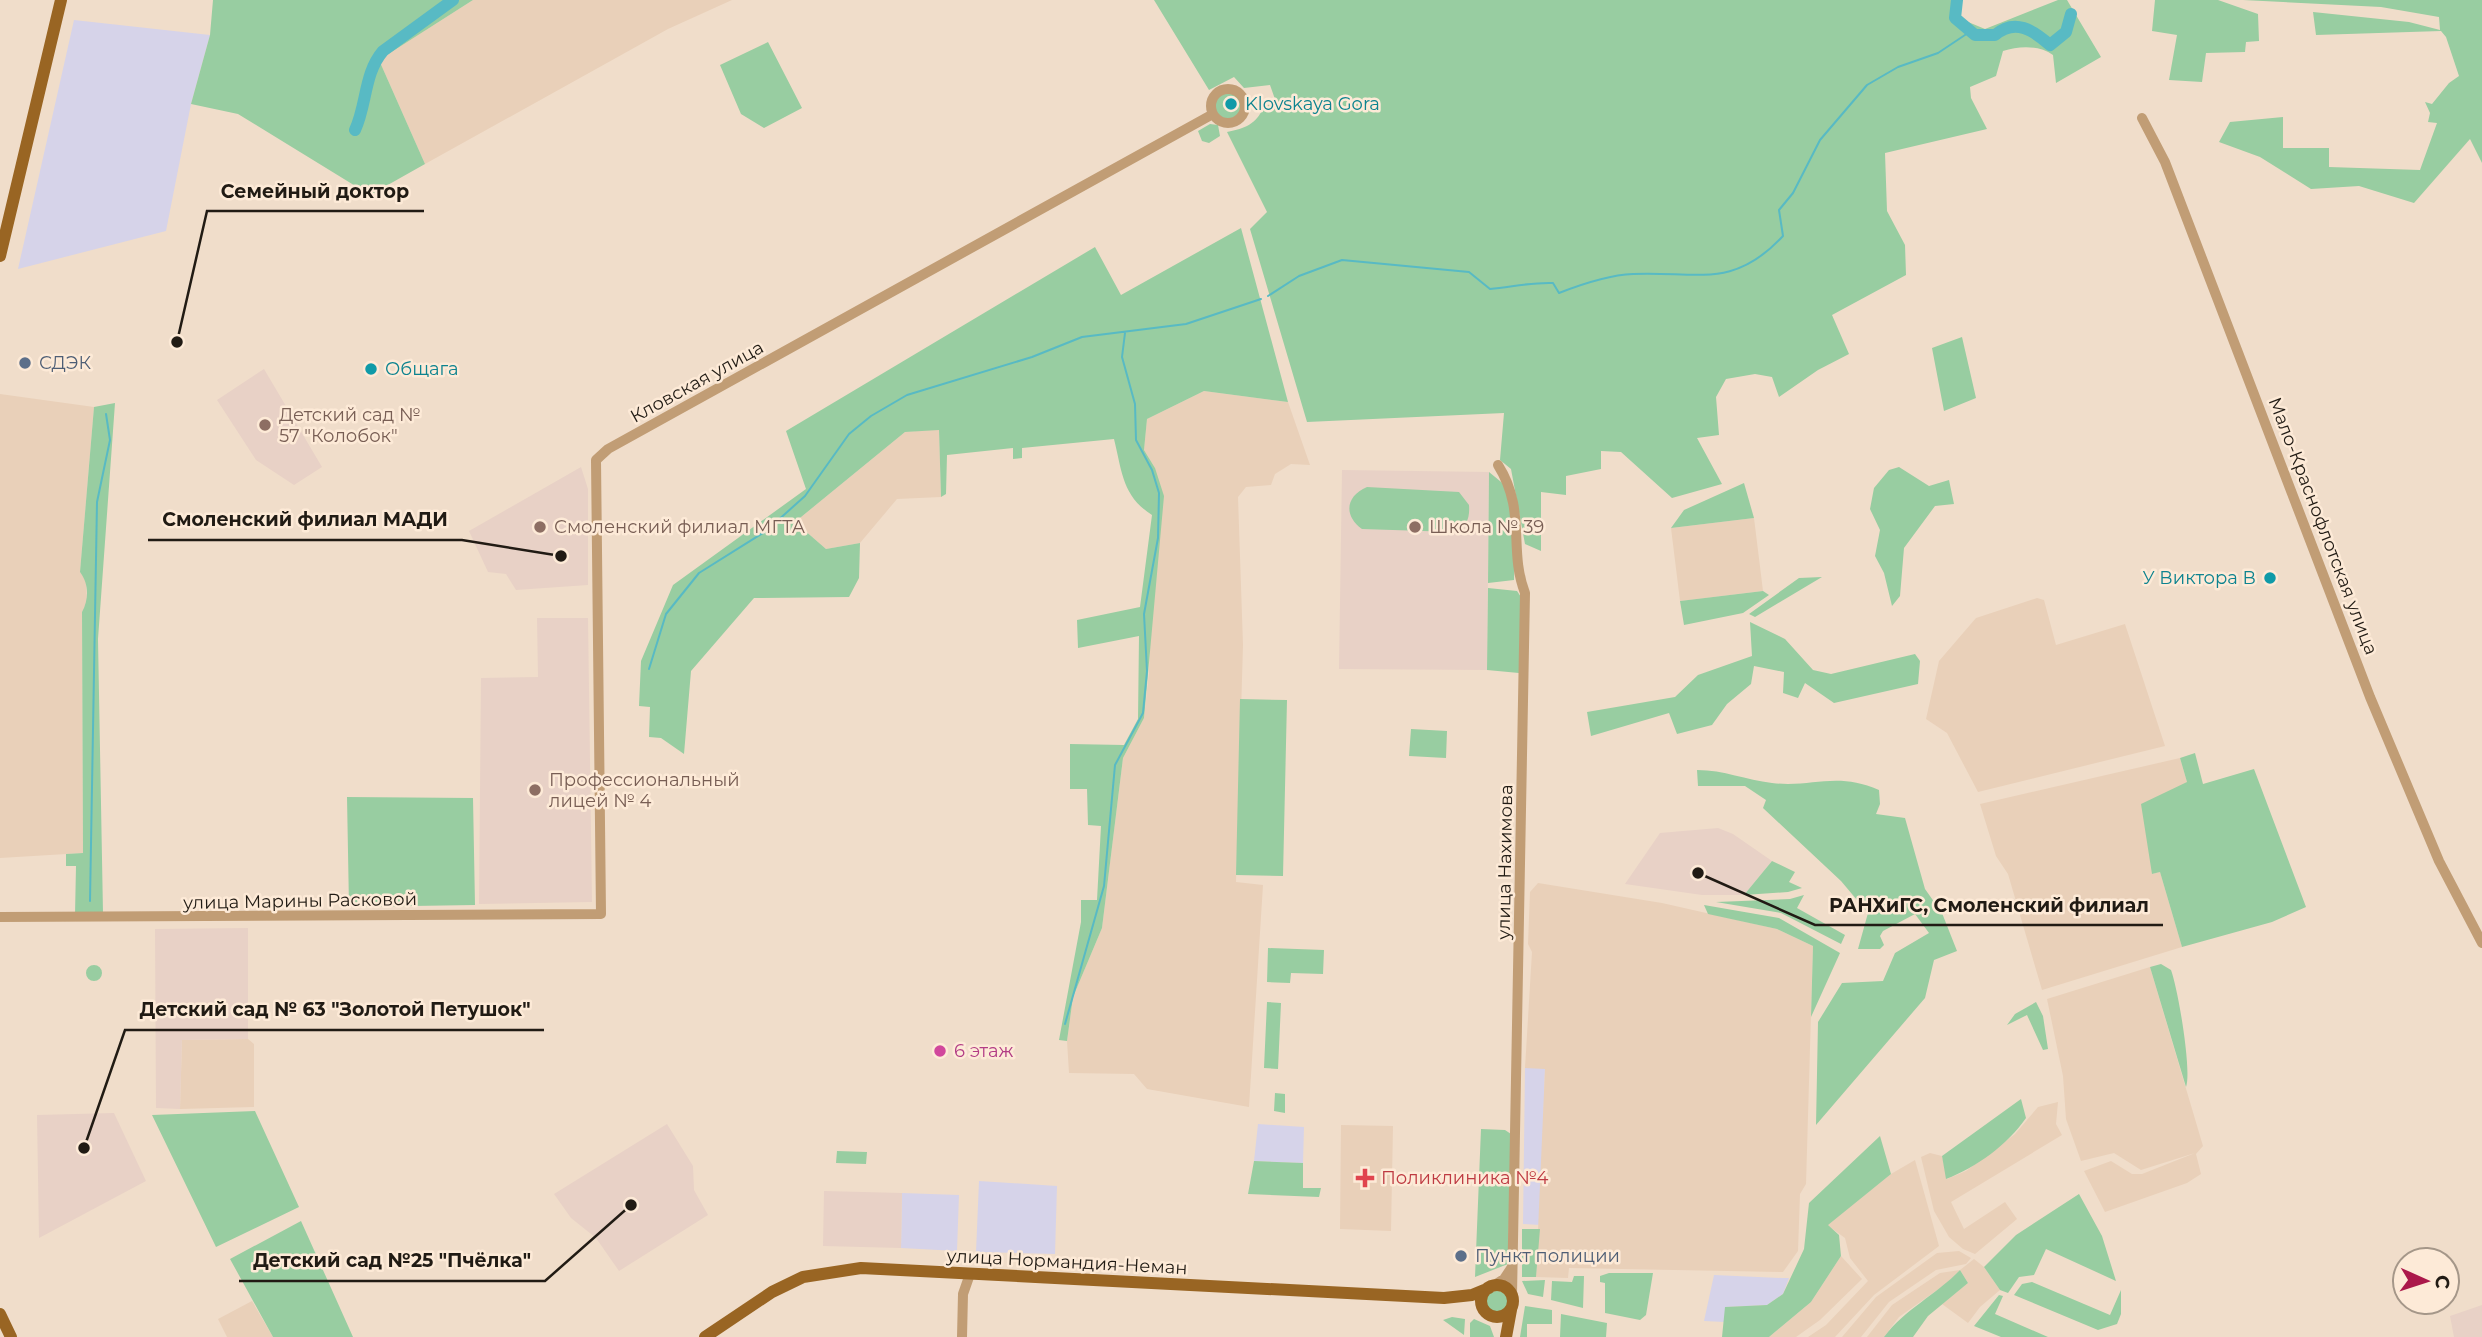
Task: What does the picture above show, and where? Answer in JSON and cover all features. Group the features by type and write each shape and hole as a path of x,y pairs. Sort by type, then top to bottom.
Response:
{"main road":[{"path":"0,256 61,0"},
{"name":"улица Нормандия-Неман","path":"705,1337 772,1292 820,1272 861,1268 1444,1298"},
{"path":"1488,1314 1482,1297 1491,1287"},
{"path":"1444,1298 1472,1295 1491,1287 1507,1288 1512,1295 1505,1337"},
{"path":"1444,1298 1471,1304 1488,1314 1501,1325 1505,1337"},
{"path":"1488,1314 1499,1317 1511,1309"},
{"path":"0,1314 11,1337"}],"street":[{"name":"Кловская улица","path":"601,914 596,460 608,449 1213,114"},
{"name":"Мало-Краснофлотская улица","path":"2142,118 2165,162 2370,698 2439,861 2482,943"},
{"name":"улица Нахимова","path":"1498,465 1510,484 1519,536 1518,574 1525,593 1519,1038 1512,1295"},
{"name":"улица Марины Расковой","path":"0,917 601,914"},
{"path":"1491,1287 1504,1279 1512,1266"},
{"path":"962,1337 963,1294 970,1274"}],"shaded area":[{"path":"473,0 732,0 668,29 425,164 379,60"},
{"path":"74,20 210,35 191,104 166,231 18,269"},
{"name":"Детский сад № 57 \"Колобок\"","path":"264,369 322,467 294,485 256,460 217,400"},
{"path":"1204,391 1288,402 1310,465 1291,464 1275,474 1271,485 1246,487 1238,497 1243,645 1236,882 1263,885 1249,1107 1147,1089 1134,1074 1069,1073 1067,1041 1073,997 1102,928 1123,758 1144,718 1149,672 1155,468 1144,450 1147,419"},
{"path":"0,394 94,407 80,572 86,580 87,602 82,612 83,853 0,858"},
{"path":"939,429 941,497 897,499 860,543 826,549 795,522 905,432"},
{"path":"581,467 588,489 588,585 516,590 506,574 488,572 469,531"},
{"name":"Школа № 39","path":"1342,470 1489,472 1487,670 1339,669"},
{"path":"1754,518 1763,591 1680,601 1671,528"},
{"path":"2037,598 2044,600 2056,645 2125,624 2165,746 1978,792 1947,733 1926,719 1939,661 1976,618"},
{"name":"Профессиональный лицей № 4","path":"537,618 588,618 592,902 479,904 481,678 538,677"},
{"path":"2180,758 2187,782 2152,874 2160,872 2182,947 2042,990 2008,874 1996,856 1980,804"},
{"path":"1718,828 1733,834 1772,861 1744,895 1702,895 1625,884 1660,833"},
{"path":"1538,883 1662,903 1777,929 1813,946 1806,1184 1800,1194 1798,1251 1783,1272 1569,1268 1568,1278 1536,1277 1545,1069 1525,1068 1532,952 1528,944 1530,892"},
{"path":"248,928 248,1039 182,1040 180,1109 156,1108 155,929"},
{"path":"2150,967 2203,1146 2196,1154 2201,1174 2187,1183 2105,1212 2084,1171 2111,1161 2132,1174 2142,1174 2195,1153 2141,1170 2114,1153 2081,1161 2066,1119 2063,1076 2047,999"},
{"path":"248,1039 254,1044 254,1107 180,1109 182,1040"},
{"path":"1525,1068 1545,1068 1540,1225 1523,1224"},
{"path":"2058,1102 2056,1124 2062,1135 1951,1202 1964,1229 2005,1202 2017,1219 1975,1254 1963,1249 1949,1237 1934,1211 1921,1157 1930,1153 1942,1156 1947,1179 1966,1171 2015,1134 2038,1107"},
{"path":"114,1113 146,1181 39,1238 37,1115"},
{"path":"667,1124 693,1166 694,1190 708,1215 619,1271 596,1238 571,1218 554,1194"},
{"path":"1258,1124 1304,1127 1303,1163 1254,1161"},
{"path":"1341,1125 1393,1126 1391,1231 1340,1229"},
{"path":"1915,1160 1939,1246 1874,1295 1835,1337 1808,1337 1826,1325 1868,1281 1850,1258 1845,1238 1827,1225 1891,1174"},
{"path":"979,1181 1057,1186 1055,1254 976,1252"},
{"path":"824,1191 902,1193 901,1248 823,1246"},
{"path":"902,1193 959,1195 957,1251 901,1248"},
{"path":"1959,1251 1971,1258 1966,1264 1936,1270 1889,1302 1861,1337 1842,1337 1876,1297 1937,1253"},
{"path":"1841,1256 1862,1279 1820,1320 1796,1337 1769,1337 1811,1302"},
{"path":"1974,1259 1984,1267 2000,1290 1980,1307 1968,1323 1942,1304 1968,1283 1960,1270"},
{"path":"1960,1270 1947,1283 1899,1317 1884,1337 1867,1337 1892,1305 1940,1273"},
{"path":"1714,1275 1789,1278 1783,1294 1767,1305 1726,1307 1725,1322 1704,1321"},
{"path":"252,1301 273,1337 227,1337 218,1319"},
{"path":"2482,1305 2482,1337 2454,1337 2450,1316 2461,1316 2461,1312"}],"green space":[{"path":"213,0 473,0 379,60 425,164 370,195 238,114 191,104 210,35"},
{"path":"1154,0 1959,0 1961,19 1985,29 2058,0 2067,0 2101,57 2056,83 2053,55 2042,49 2029,47 2003,51 1996,76 1970,87 1971,98 1987,129 1885,153 1887,211 1905,245 1906,275 1832,315 1849,354 1818,370 1779,397 1772,377 1755,374 1726,379 1716,397 1719,435 1697,438 1722,484 1672,498 1621,452 1601,451 1601,469 1566,476 1566,495 1541,492 1541,551 1525,544 1511,469 1500,460 1504,413 1307,422 1250,229 1267,212 1227,132 1249,125 1264,107 1276,102 1270,85 1244,88 1234,77 1209,90"},
{"path":"2155,0 2218,0 2258,14 2259,41 2246,42 2245,52 2206,53 2202,82 2169,80 2177,35 2152,31"},
{"path":"2243,0 2482,0 2482,163 2470,139 2414,203 2359,186 2311,189 2260,157 2219,142 2230,122 2283,117 2283,148 2329,148 2329,167 2420,170 2437,123 2428,122 2430,113 2425,102 2432,104 2449,83 2459,76 2446,37 2441,31 2316,35 2313,12 2409,22 2440,30 2439,17 2381,7"},
{"path":"768,42 802,108 764,128 741,114 720,65"},
{"path":"1228,91 1238,95 1242,105 1238,115 1228,119 1218,115 1214,105 1218,95"},
{"path":"1210,124 1218,125 1220,136 1209,143 1202,141 1198,131"},
{"path":"1241,228 1288,402 1204,391 1147,419 1144,450 1155,468 1164,496 1144,718 1123,758 1102,928 1073,997 1067,1041 1059,1040 1081,922 1081,900 1097,900 1101,826 1088,825 1087,789 1070,789 1070,744 1124,745 1138,719 1139,636 1078,648 1077,620 1140,607 1152,515 1142,508 1129,491 1114,439 1022,448 1022,458 1013,459 1013,448 947,455 946,494 941,497 939,430 905,432 795,522 826,549 860,543 859,578 849,597 754,598 691,671 684,754 661,738 649,737 650,707 639,706 641,661 673,585 806,489 786,431 1095,247 1121,295"},
{"path":"1962,337 1976,398 1944,411 1932,348"},
{"path":"115,403 98,639 103,913 75,915 76,866 66,866 66,854 83,853 82,612 87,592 80,572 94,407"},
{"path":"1899,467 1929,486 1949,480 1954,504 1935,506 1904,548 1900,596 1892,606 1884,573 1875,556 1880,530 1870,509 1874,488 1889,470"},
{"path":"1489,472 1506,486 1515,536 1514,580 1488,583"},
{"path":"1744,483 1754,518 1671,528 1684,510"},
{"path":"1367,487 1459,492 1469,505 1468,518 1462,528 1454,532 1362,529 1352,518 1350,506 1355,495"},
{"path":"1822,577 1755,617 1749,614 1799,578"},
{"path":"1488,588 1517,591 1521,597 1519,673 1487,670"},
{"path":"1763,591 1769,595 1743,613 1684,625 1680,601"},
{"path":"1750,622 1785,639 1813,670 1831,674 1915,654 1920,661 1918,684 1834,703 1805,683 1798,698 1783,693 1784,672 1754,666 1751,684 1727,704 1712,725 1677,734 1669,713 1591,736 1587,712 1675,697 1698,675 1752,656"},
{"path":"1240,699 1287,700 1283,876 1236,875"},
{"path":"1411,729 1447,731 1446,758 1409,756"},
{"path":"2195,753 2203,784 2254,769 2306,907 2272,922 2182,947 2160,872 2152,874 2141,804 2187,782 2180,758"},
{"path":"1697,770 1772,783 1850,782 1879,790 1880,804 1876,814 1905,818 1925,889 1942,913 1957,951 1934,960 1925,998 1816,1125 1818,1022 1842,983 1883,981 1895,953 1929,933 1915,914 1883,931 1880,936 1884,945 1880,949 1858,949 1868,913 1841,881 1763,808 1766,800 1745,786 1698,786"},
{"path":"347,797 473,798 475,905 349,907"},
{"path":"1772,861 1795,872 1789,882 1802,888 1788,892 1744,895"},
{"path":"1804,895 1797,908 1845,935 1841,944 1781,913 1716,902 1790,899"},
{"path":"1704,905 1779,918 1840,953 1811,1017 1813,946 1777,929 1708,914"},
{"path":"1268,948 1324,950 1323,974 1291,973 1290,983 1267,982"},
{"path":"2161,964 2171,970 2177,994 2186,1048 2186,1087 2150,967"},
{"path":"94,965 102,973 94,981 86,973"},
{"path":"1267,1002 1281,1003 1278,1069 1264,1068"},
{"path":"2036,1002 2043,1016 2048,1049 2043,1050 2027,1015 2007,1025 2015,1014"},
{"path":"1275,1093 1285,1094 1285,1113 1274,1111"},
{"path":"2021,1099 2026,1118 2010,1137 1980,1162 1946,1179 1942,1156"},
{"path":"255,1111 299,1207 216,1247 152,1115"},
{"path":"1481,1129 1505,1130 1511,1134 1508,1264 1475,1277"},
{"path":"1880,1136 1891,1174 1828,1225 1839,1235 1841,1256 1811,1302 1769,1337 1722,1337 1725,1307 1767,1305 1783,1294 1804,1249 1809,1203"},
{"path":"837,1151 867,1152 866,1164 836,1163"},
{"path":"1254,1161 1303,1163 1303,1188 1321,1188 1319,1197 1248,1194"},
{"path":"2079,1194 2102,1236 2116,1281 2046,1249 2034,1275 2019,1277 2008,1293 2000,1290 1984,1267 2016,1235"},
{"path":"301,1221 353,1337 273,1337 230,1259"},
{"path":"1522,1229 1540,1229 1536,1277 1522,1277"},
{"path":"1960,1270 1968,1283 1928,1316 1913,1337 1884,1337 1901,1318"},
{"path":"1609,1273 1653,1273 1646,1315 1640,1320 1605,1313 1605,1283 1600,1282 1600,1276"},
{"path":"1574,1276 1584,1276 1583,1308 1551,1300 1552,1281 1572,1282"},
{"path":"1545,1280 1543,1297 1528,1294 1522,1281"},
{"path":"2032,1282 2110,1315 2121,1290 2121,1314 2117,1324 2098,1330 2014,1295 2022,1284"},
{"path":"1497,1291 1507,1298 1508,1302 1501,1312 1497,1313 1487,1306 1486,1302 1493,1292"},
{"path":"1999,1295 2003,1296 1995,1314 2048,1337 2001,1337 1974,1326"},
{"path":"1525,1306 1552,1310 1552,1324 1527,1324 1527,1337 1520,1337"},
{"path":"1561,1314 1607,1323 1606,1337 1560,1337"},
{"path":"1452,1317 1465,1319 1464,1335 1443,1320"},
{"path":"1474,1319 1490,1326 1494,1337 1470,1337 1470,1323"}],"waterway":[{"path":"355,130 372,69 383,51 453,0"},
{"path":"1957,0 1955,18 1975,35 1995,35 2010,27 2017,27 2030,31 2050,45 2066,32 2071,14"},
{"path":"1268,296 1299,276 1342,260 1469,272 1490,289 1553,283 1559,293 1624,275 1695,275 1730,271 1765,253 1783,236 1779,210 1793,193 1820,140 1867,85 1898,67 1938,53 1971,31"},
{"path":"649,669 666,614 699,573 766,531 805,496 849,434 871,416 907,395 1032,357 1082,337 1186,324 1261,299"},
{"path":"1065,1024 1104,886 1115,765 1143,713 1147,671 1144,614 1158,538 1159,493 1152,470 1136,440 1135,404 1122,357 1125,333"},
{"path":"90,901 97,502 110,440 106,414"}],"place":[{"name":"Klovskaya Gora","path":"1231,104"},
{"name":"Семейный доктор","path":"177,342"},
{"name":"СДЭК","path":"25,363"},
{"name":"Общага","path":"371,369"},
{"name":"Детский сад № 57 \"Колобок\"","path":"265,425"},
{"name":"Смоленский филиал МГТА","path":"540,527"},
{"name":"Школа № 39","path":"1415,527"},
{"name":"Смоленский филиал МАДИ","path":"561,556"},
{"name":"У Виктора В","path":"2270,578"},
{"name":"Профессиональный лицей № 4","path":"535,790"},
{"name":"РАНХиГС, Смоленский филиал","path":"1698,873"},
{"name":"6 этаж","path":"940,1051"},
{"name":"Детский сад № 63 \"Золотой Петушок\"","path":"84,1148"},
{"name":"Поликлиника №4","path":"1365,1178"},
{"name":"Детский сад №25 \"Пчёлка\"","path":"631,1205"},
{"name":"Пункт полиции","path":"1461,1256"}]}
